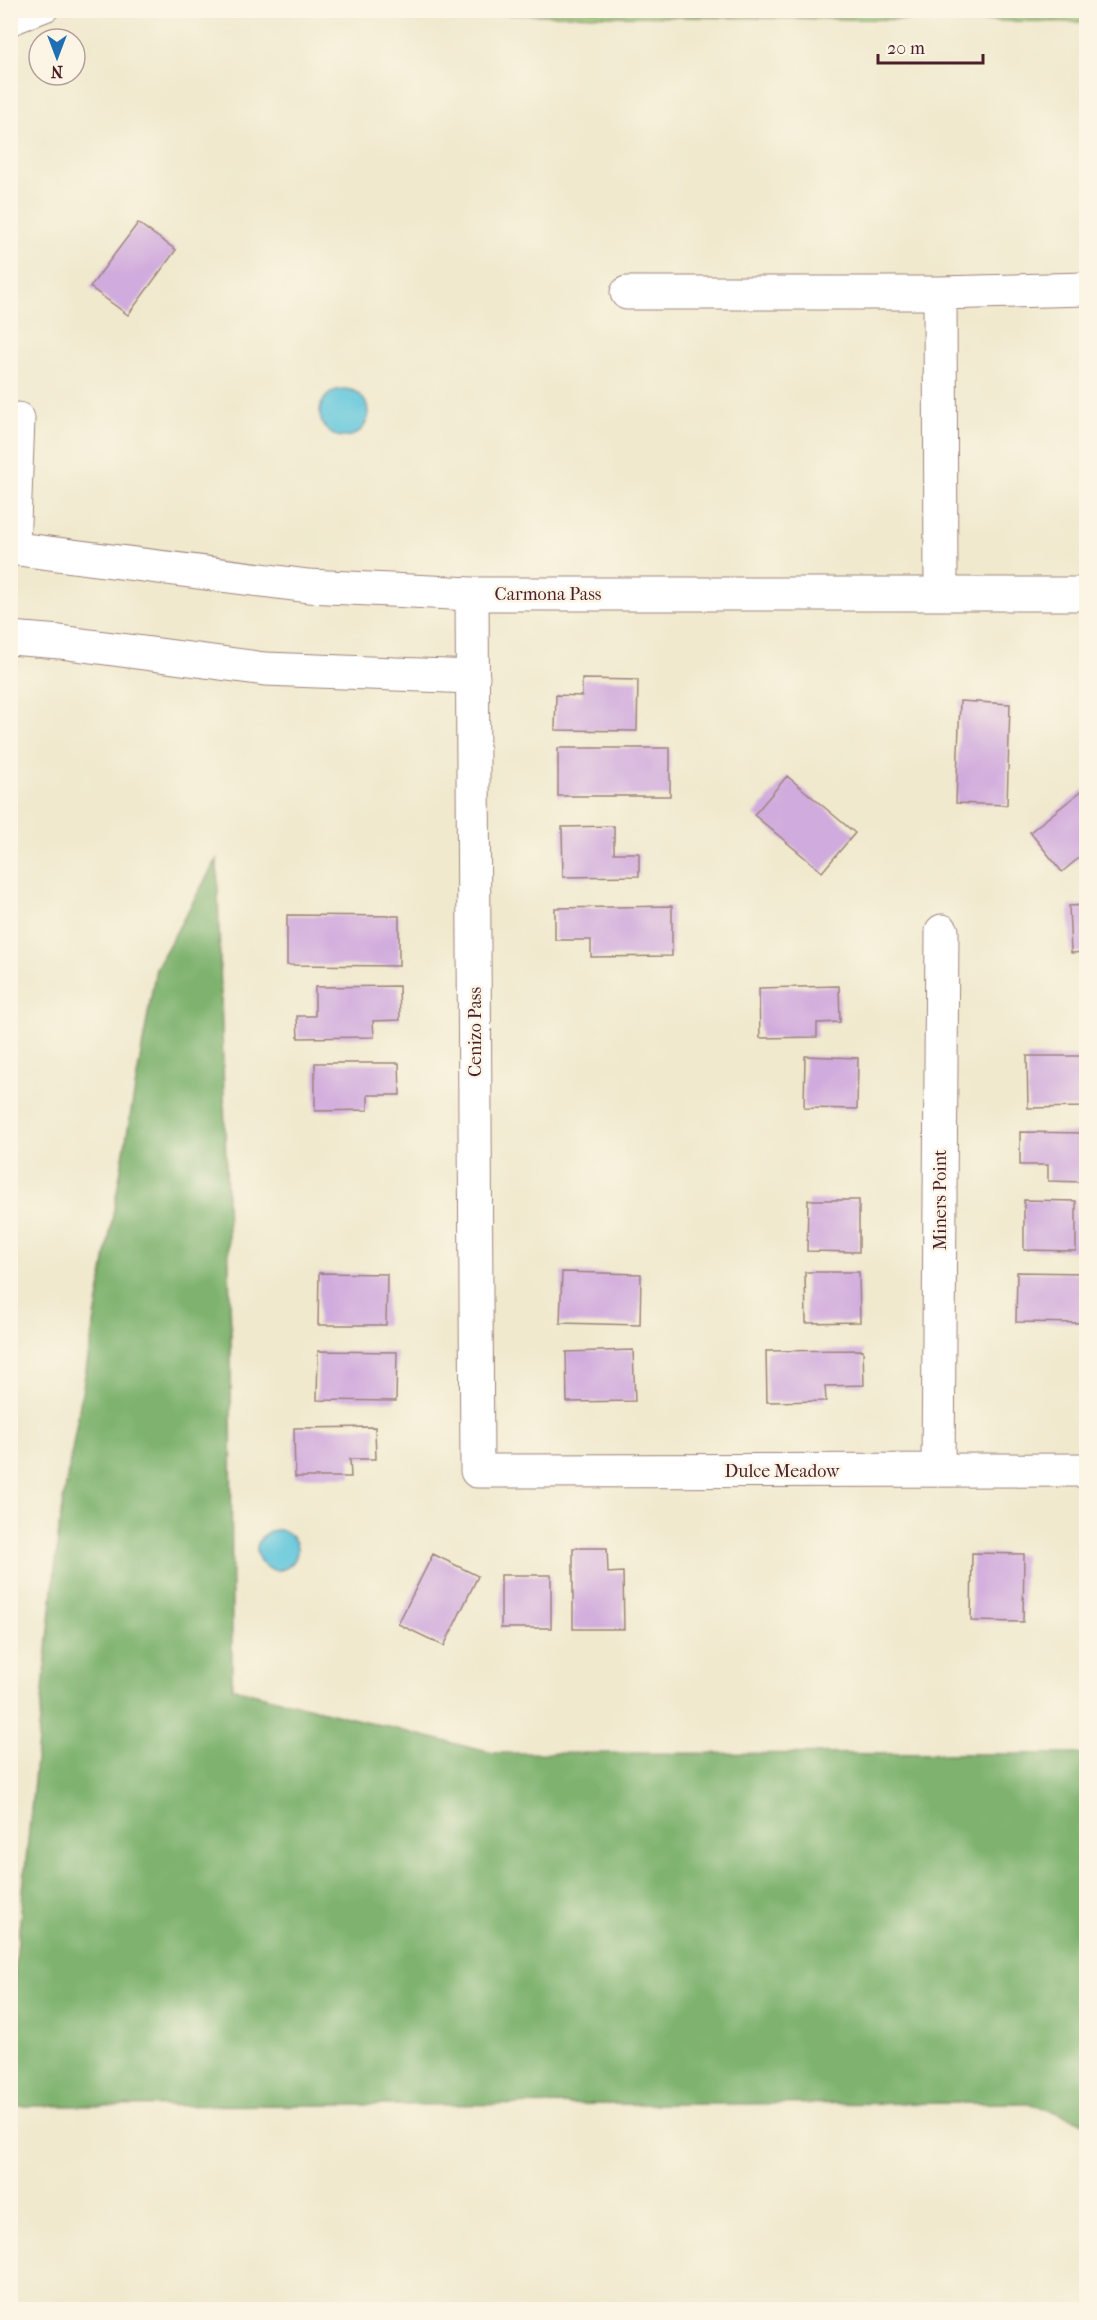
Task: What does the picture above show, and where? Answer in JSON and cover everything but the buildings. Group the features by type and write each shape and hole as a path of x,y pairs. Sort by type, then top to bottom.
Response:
{"street":[{"path":"627,292 940,293 1086,289"},
{"path":"940,293 941,594"},
{"name":"Carmona Pass","path":"10,420 18,418 12,549 308,586 472,594 1086,594"},
{"name":"Cenizo Pass","path":"472,594 477,1471"},
{"path":"10,638 60,642 265,669 473,677"},
{"name":"Miners Point","path":"938,1470 942,930"},
{"name":"Dulce Meadow","path":"477,1471 1086,1470"}],"lane":[{"path":"10,26 48,10"}],"green space":[{"path":"1086,10 1086,22 330,12"},
{"path":"217,859 231,1335 232,1688 492,1753 1086,1754 1086,2123 1029,2103 11,2106 11,2011 60,1519 156,968"}],"water":[{"path":"344,389 361,396 368,413 361,430 344,437 327,430 320,413 327,396"},
{"path":"277,1530 291,1536 297,1550 291,1564 277,1570 263,1564 257,1550 263,1536"}]}
